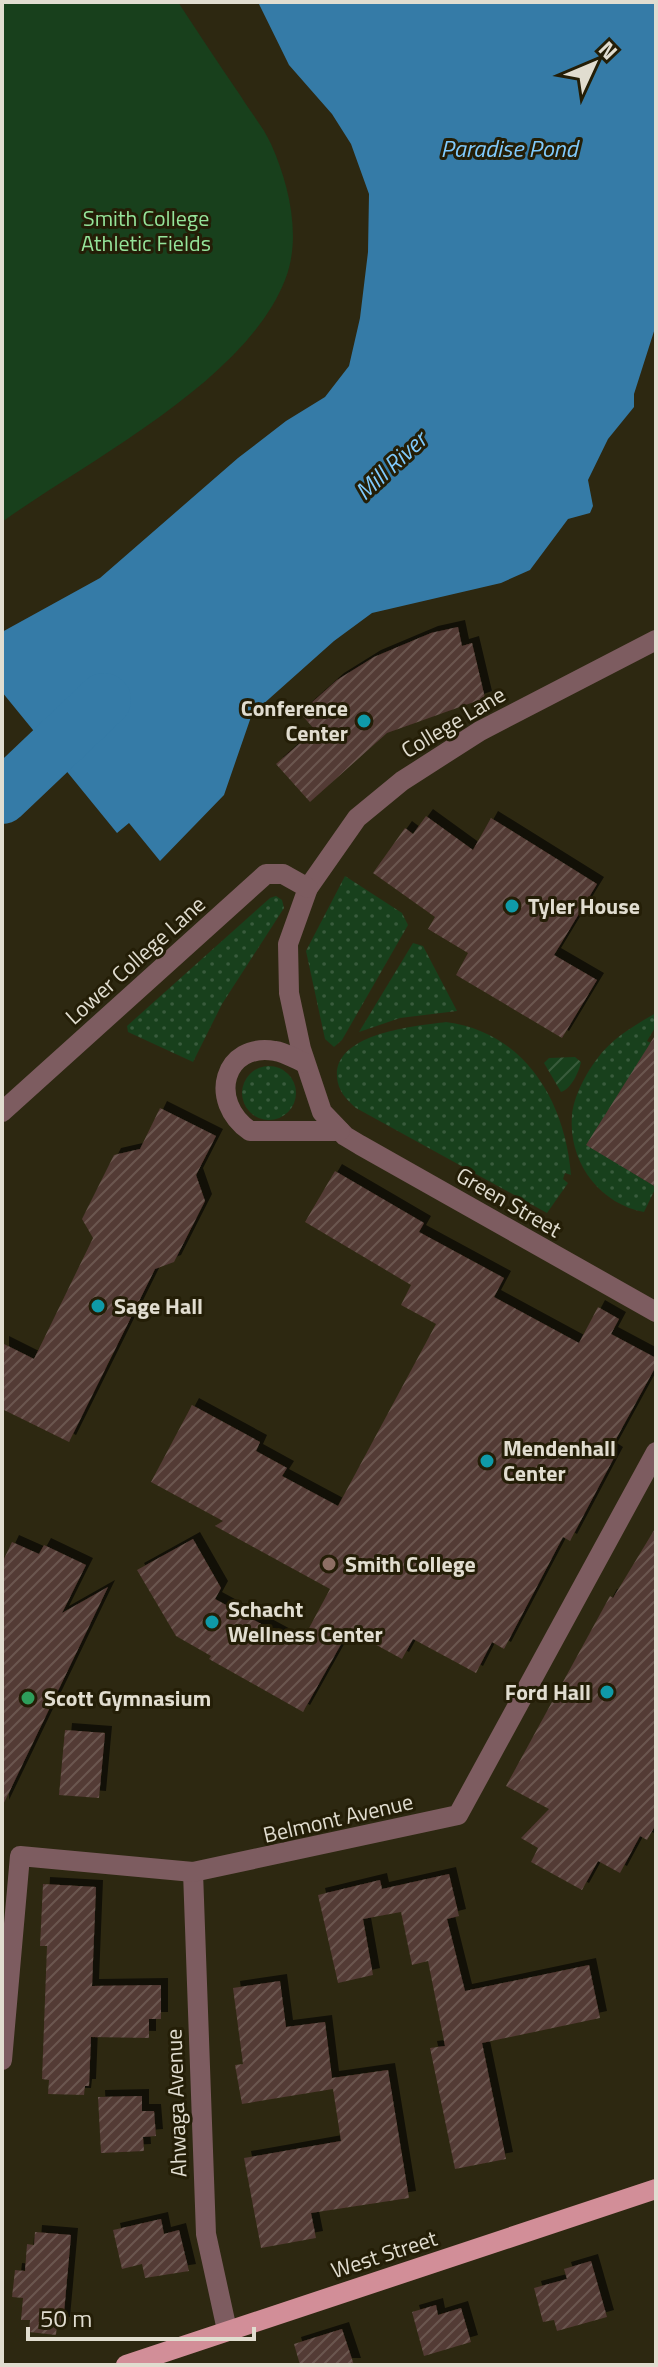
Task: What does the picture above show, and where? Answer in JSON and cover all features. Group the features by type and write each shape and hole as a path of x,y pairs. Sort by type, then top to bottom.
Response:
{"main road":[{"name":"West Street","path":"126,2365 656,2189"}],"street":[{"name":"College Lane","path":"308,888 357,818 402,781 472,735 656,640"},
{"name":"Lower College Lane","path":"2,1112 266,874 283,874 308,888"},
{"name":"Green Street","path":"308,888 291,930 286,957 289,993 305,1063 322,1112 340,1131 656,1312"},
{"name":"Green Street","path":"305,1063 275,1051 248,1054 237,1061 224,1083 228,1109 250,1131 340,1131"},
{"name":"Belmont Avenue","path":"2,2060 20,1856 193,1872 458,1815 656,1452"},
{"name":"Ahwaga Avenue","path":"193,1872 206,2234 227,2330"}],"green space":[{"name":"Smith College Athletic Fields","path":"2,2 178,2 268,138 288,194 293,247 285,280 265,317 236,352 161,416 2,522"},
{"path":"345,876 402,913 408,925 342,1040 334,1047 325,1039 306,951"},
{"path":"276,896 282,900 284,908 222,1004 193,1062 128,1032 127,1026 270,898"},
{"path":"413,943 423,946 457,1011 400,1018 359,1032"},
{"path":"656,1013 656,1026 647,1041 651,1043 587,1145 656,1187 644,1212 613,1200 590,1178 575,1149 572,1116 581,1086 603,1052 624,1033"},
{"path":"446,1022 474,1028 498,1040 536,1074 549,1096 560,1121 571,1175 565,1173 563,1179 568,1183 547,1213 356,1108 341,1091 337,1077 340,1062 348,1050 379,1034"},
{"path":"575,1057 581,1062 578,1070 571,1084 561,1092 544,1063 549,1058"},
{"path":"269,1066 288,1074 296,1093 288,1112 269,1120 250,1112 242,1093 250,1074"}],"water":[{"name":"Paradise Pond","path":"258,2 656,2 656,325 634,394 634,407 608,439 588,480 593,506 590,513 568,519 530,570 501,583 372,613 334,641 252,714 224,795 160,861 129,823 117,833 2,692 2,632 100,578 238,458 286,421 325,397 349,366 360,318 368,252 369,194 351,144 332,114 289,65"}],"building":[{"name":"Conference Center","path":"458,627 462,646 472,643 485,698 387,733 310,802 276,764 315,730 300,713 337,680 374,657 431,633"},
{"name":"Tyler House","path":"426,816 473,850 491,818 597,884 554,955 597,980 562,1038 456,975 468,953 428,929 435,917 373,873 405,828 413,834"},
{"path":"656,1034 656,1187 586,1145"},
{"name":"Sage Hall","path":"160,1108 216,1136 196,1175 205,1201 174,1262 155,1269 69,1442 2,1409 2,1343 34,1359 93,1238 82,1219 114,1155 140,1149"},
{"name":"Mendenhall Center","path":"335,1171 424,1223 419,1232 504,1278 494,1297 579,1343 598,1307 619,1319 611,1334 656,1358 656,1366 610,1450 616,1454 570,1541 563,1537 504,1649 492,1642 476,1673 413,1639 402,1659 349,1630 303,1712 209,1659 211,1656 176,1636 137,1570 193,1539 221,1588 215,1599 300,1645 330,1589 215,1526 223,1521 151,1482 192,1405 260,1442 256,1451 287,1468 282,1476 338,1506 436,1324 401,1305 411,1285 305,1222"},
{"name":"Ford Hall","path":"656,1527 656,1824 647,1840 640,1836 620,1873 598,1861 582,1890 531,1862 538,1848 521,1838 549,1809 506,1786 610,1596 613,1598"},
{"name":"Scott Gymnasium","path":"12,1542 39,1554 44,1545 86,1565 62,1613 108,1587 2,1807 2,1563"},
{"path":"65,1730 105,1733 99,1798 59,1795"},
{"path":"449,1874 459,1916 447,1919 465,1991 589,1965 600,2018 482,2043 506,2159 455,2169 430,2048 445,2046 428,1961 412,1965 401,1912 363,1919 373,1975 338,1983 318,1895 380,1880 382,1889"},
{"path":"43,1884 96,1887 92,1986 161,1985 161,2019 149,2019 149,2038 91,2037 89,2086 85,2086 84,2095 48,2094 49,2080 42,2079 47,1946 40,1946"},
{"path":"280,1981 286,2027 325,2022 332,2078 388,2070 409,2198 311,2213 316,2238 261,2248 244,2158 341,2141 333,2089 242,2104 235,2065 243,2064 233,1988"},
{"path":"142,2096 142,2111 154,2111 156,2136 143,2137 144,2151 101,2153 98,2097"},
{"path":"161,2219 164,2234 179,2230 189,2271 145,2278 142,2264 122,2269 113,2230"},
{"path":"35,2232 71,2235 63,2324 57,2323 56,2335 29,2332 30,2320 21,2320 23,2298 12,2297 15,2270 25,2271 27,2244 34,2245"},
{"path":"591,2261 607,2317 557,2331 554,2320 543,2322 534,2288 567,2279 564,2269"},
{"path":"436,2305 438,2315 461,2308 471,2342 424,2356 412,2312"},
{"path":"342,2329 354,2365 300,2365 294,2344"}],"waterway":[{"name":"Mill River","path":"2,797 104,700"}],"place":[{"name":"Conference Center","path":"364,721"},
{"name":"Tyler House","path":"512,906"},
{"name":"Sage Hall","path":"98,1306"},
{"name":"Mendenhall Center","path":"487,1461"},
{"name":"Smith College","path":"329,1564"},
{"name":"Schacht Wellness Center","path":"212,1622"},
{"name":"Ford Hall","path":"607,1692"},
{"name":"Scott Gymnasium","path":"28,1698"}]}
